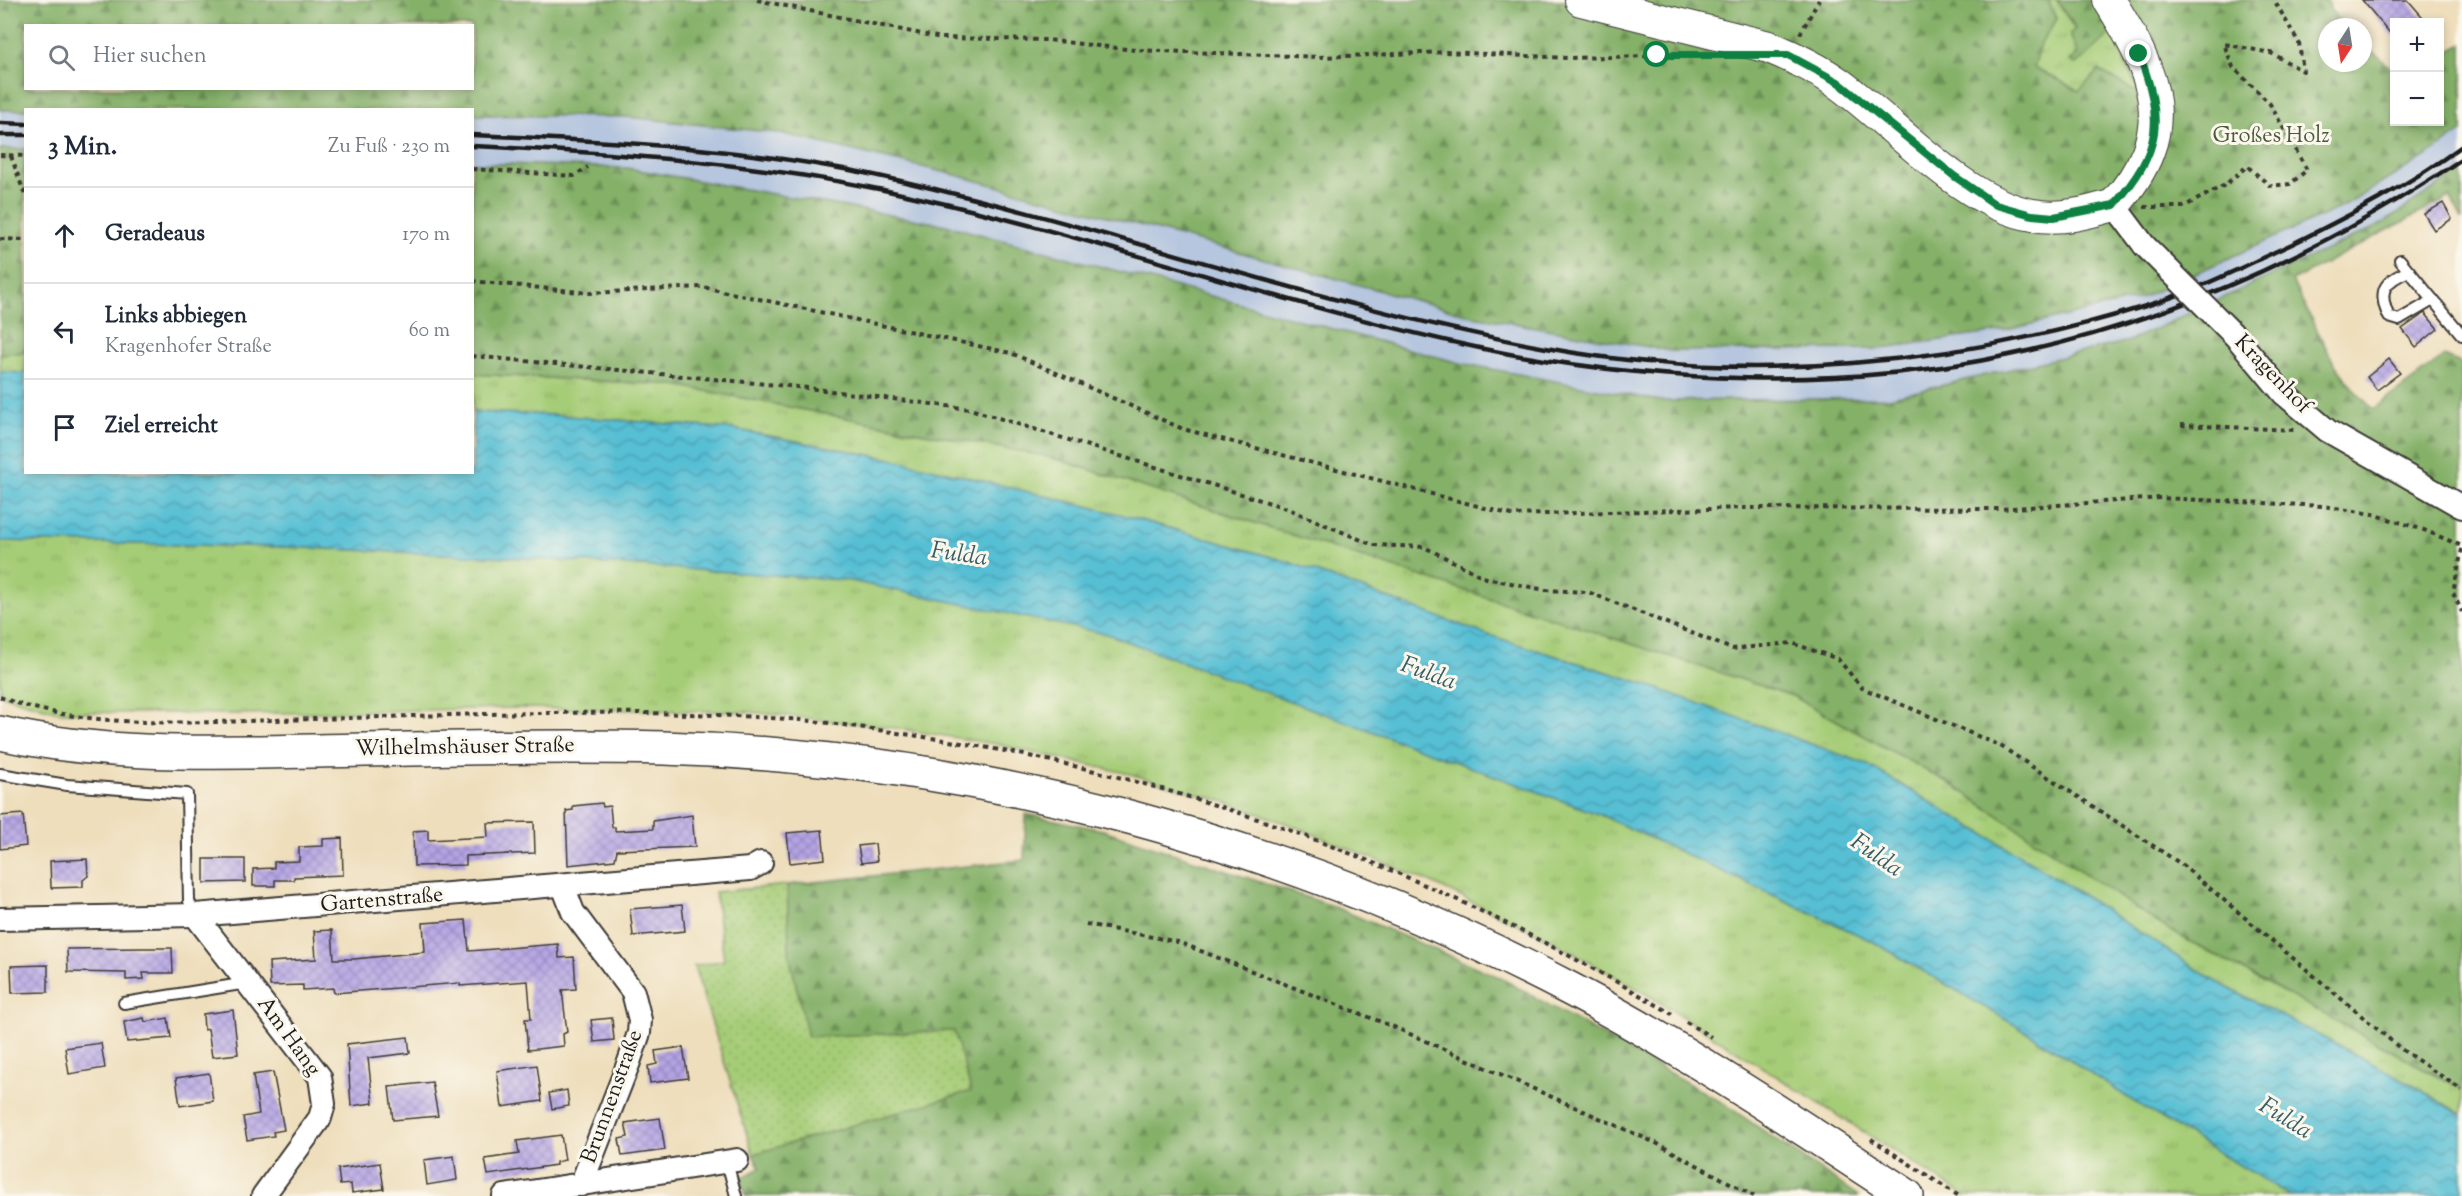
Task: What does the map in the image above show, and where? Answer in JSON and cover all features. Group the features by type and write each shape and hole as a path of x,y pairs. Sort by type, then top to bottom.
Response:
{"main road":[{"name":"Wilhelmshäuser Straße","path":"0,733 104,748 195,753 536,747 672,748 803,758 930,774 1074,802 1196,835 1296,868 1433,923 1525,966 1645,1030 1906,1196"}],"street":[{"path":"1581,0 1769,47 1788,55 1838,82 1954,176 1996,205 2032,215 2054,217 2115,207 2143,166 2154,135 2156,105 2139,54 2109,0"},
{"name":"Kragenhof","path":"2115,207 2144,245 2236,337 2283,393 2328,431 2462,507"},
{"name":"Gartenstraße","path":"0,919 195,915 750,869 761,863"},
{"name":"Brunnenstraße","path":"563,886 573,912 633,992 640,1020 639,1033 629,1062 581,1185"},
{"name":"Am Hang","path":"195,915 320,1077 324,1091 324,1104 320,1118 263,1196"},
{"path":"504,1196 732,1161"}],"lane":[{"path":"2400,260 2462,335"},
{"path":"2409,270 2391,278 2384,289 2382,303 2389,317 2399,320 2433,300"},
{"path":"0,774 67,785 187,794 189,901 195,915"},
{"path":"124,1003 247,983"},
{"path":"732,1161 736,1196"}],"path":[{"path":"757,0 941,38 1047,40 1135,50 1319,57 1446,52 1569,58 1693,55"},
{"path":"1788,55 1819,0"},
{"path":"2115,207 2182,207 2225,185 2247,166 2270,186 2290,184 2307,170 2270,104 2233,67 2224,44 2271,52 2302,71 2299,44 2274,0"},
{"path":"0,155 24,156"},
{"path":"12,156 24,192"},
{"path":"474,169 574,176 588,167"},
{"path":"0,239 24,240"},
{"path":"474,281 590,293 703,287 1011,353 1183,429 1512,515 1742,508 1999,509 2161,498 2323,506 2373,514 2424,530 2462,548 2453,593 2462,612"},
{"path":"474,356 807,388 970,409 1286,508 1373,545 1424,547 1486,578 1545,591 1588,592 1732,649 1792,643 1838,659 1862,688 1999,745 2181,864 2401,1050 2462,1090"},
{"path":"2181,425 2328,431"},
{"path":"0,697 64,715 108,719 216,722 545,713 774,718 997,748 1182,793 1242,812 1391,870 1528,932 1608,975 1716,1040"},
{"path":"1086,924 1178,942 1394,1027 1658,1144 1754,1196"},
{"path":"1863,1134 1959,1196"}],"shaded area":[{"path":"0,110 24,110 24,149 0,149"},
{"path":"474,115 627,117 779,133 956,175 1473,316 1671,351 1875,349 1999,332 2141,298 2346,205 2436,150 2462,131 2462,171 2378,226 2129,341 1888,398 1660,401 1460,363 946,225 627,168 474,163"}],"green space":[{"name":"Großes Holz","path":"0,0 2047,0 2057,19 2041,43 2034,67 2079,91 2099,70 2139,94 2113,32 2080,61 2075,64 2070,61 2078,55 2070,34 2075,29 2057,0 2327,0 2331,11 2338,18 2318,18 2318,72 2372,72 2372,50 2390,67 2390,126 2444,126 2444,54 2462,44 2462,131 2436,150 2346,205 2141,298 1999,332 1875,349 1671,351 1473,316 956,175 779,133 627,117 474,115 474,108 24,108 24,110 0,110"},
{"path":"2047,0 2057,0 2075,30 2070,34 2078,55 2071,60 2083,60 2091,49 2113,32 2139,94 2079,91 2034,67 2041,43 2057,19"},
{"path":"0,149 24,149 24,352 0,354"},
{"path":"474,163 627,168 946,225 1460,363 1660,401 1889,398 2129,341 2378,226 2462,171 2462,220 2450,197 2292,281 2334,363 2355,391 2373,409 2445,356 2462,364 2462,1089 2169,930 1954,786 1793,696 1050,457 675,385 474,374"},
{"path":"24,352 24,373 0,372 0,354"},
{"path":"474,374 675,385 1050,457 1793,696 1954,786 2169,930 2462,1089 2462,1114 2404,1080 2213,980 2036,865 1866,764 1639,682 1485,634 1286,561 1119,514 897,460 733,429 554,415 474,412"},
{"path":"0,541 287,547 508,557 846,580 1107,634 1601,815 1874,942 2032,1035 2133,1101 2291,1196 1965,1196 1648,995 1547,938 1432,883 1291,825 1222,801 1130,774 995,744 889,727 750,712 519,708 238,714 59,712 10,698 0,693"},
{"path":"1026,814 1103,830 1330,905 1499,977 1723,1103 1858,1196 746,1196 741,1178 760,1168 753,1154 971,1091 954,1031 808,1037 789,955 787,885 1024,860"},
{"path":"787,885 789,955 808,1037 954,1031 971,1091 753,1154 694,966 724,960 715,892"}],"water":[{"name":"Fulda","path":"0,372 24,373 24,474 474,474 474,412 554,415 732,429 897,460 1119,514 1286,561 1485,634 1639,682 1866,764 2036,865 2213,980 2404,1080 2462,1115 2462,1196 2291,1196 2133,1101 2032,1035 1874,942 1601,815 1107,634 846,580 508,557 287,547 0,541"}],"building":[{"path":"2362,0 2408,0 2424,18 2390,18 2390,33"},
{"path":"2443,203 2452,219 2434,230 2424,214"},
{"path":"2425,313 2438,329 2416,347 2402,329"},
{"path":"2389,359 2400,373 2377,390 2367,377"},
{"path":"602,803 603,807 610,806 612,827 615,827 615,831 653,829 653,821 692,815 695,847 617,850 615,860 568,865 566,811 573,810 573,806"},
{"path":"23,814 26,846 0,849 0,816"},
{"path":"534,822 535,853 466,856 466,865 414,866 413,831 428,830 428,840 488,837 487,823"},
{"path":"822,830 825,859 790,863 787,833"},
{"path":"342,838 343,875 294,877 294,880 275,880 275,886 253,886 253,869 274,868 274,862 299,861 299,847 323,846 323,839"},
{"path":"875,844 877,861 861,863 858,846"},
{"path":"87,859 88,876 83,880 83,887 51,888 50,861"},
{"path":"204,859 245,859 245,882 204,883"},
{"path":"682,905 685,931 633,936 630,909"},
{"path":"466,920 469,951 558,944 559,958 574,957 576,989 562,990 567,1032 563,1034 564,1046 528,1050 525,1019 531,1019 528,981 460,986 460,983 334,993 333,988 303,990 303,985 270,986 269,962 316,959 314,931 332,930 334,959 354,959 425,952 423,923"},
{"path":"172,948 173,973 143,973 144,979 126,980 126,973 68,972 67,949"},
{"path":"48,965 48,992 12,993 11,966"},
{"path":"233,1010 238,1054 212,1057 208,1029 204,1030 203,1014"},
{"path":"144,1018 145,1022 168,1018 171,1038 127,1042 124,1022"},
{"path":"612,1018 614,1040 594,1042 591,1020"},
{"path":"408,1037 410,1053 368,1058 373,1103 351,1106 347,1044"},
{"path":"101,1043 105,1068 69,1074 65,1048"},
{"path":"683,1047 688,1078 650,1083 648,1066 657,1064 655,1051"},
{"path":"537,1065 542,1101 502,1107 497,1071"},
{"path":"273,1072 284,1130 273,1132 274,1136 247,1140 243,1117 259,1114 253,1075"},
{"path":"209,1073 213,1101 180,1106 176,1078"},
{"path":"432,1082 438,1116 393,1120 389,1087"},
{"path":"567,1090 569,1106 552,1109 549,1093"},
{"path":"660,1118 665,1150 622,1156 619,1139 628,1137 625,1123"},
{"path":"561,1135 565,1160 556,1162 556,1165 488,1175 485,1159 519,1154 517,1141"},
{"path":"454,1156 457,1180 427,1185 424,1160"},
{"path":"380,1163 384,1189 352,1193 351,1184 340,1185 338,1169"}],"railway":[{"path":"0,123 24,124"},
{"path":"0,135 24,135"},
{"path":"474,135 674,147 824,165 958,195 1293,288 1461,331 1546,348 1621,359 1697,365 1774,367 1850,363 1926,355 2001,343 2076,326 2149,305 2222,277 2336,222 2379,199 2462,146"},
{"path":"474,146 586,152 700,162 868,187 995,216 1343,315 1484,349 1613,369 1746,378 1814,378 1880,374 1946,366 2070,341 2129,323 2245,279 2301,252 2356,224 2462,159"}],"route":[{"path":"1657,55 1788,55 1838,82 1954,176 1996,205 2032,215 2054,217 2072,216 2114,205 2129,188 2143,166 2154,135 2156,105 2139,54"}]}
